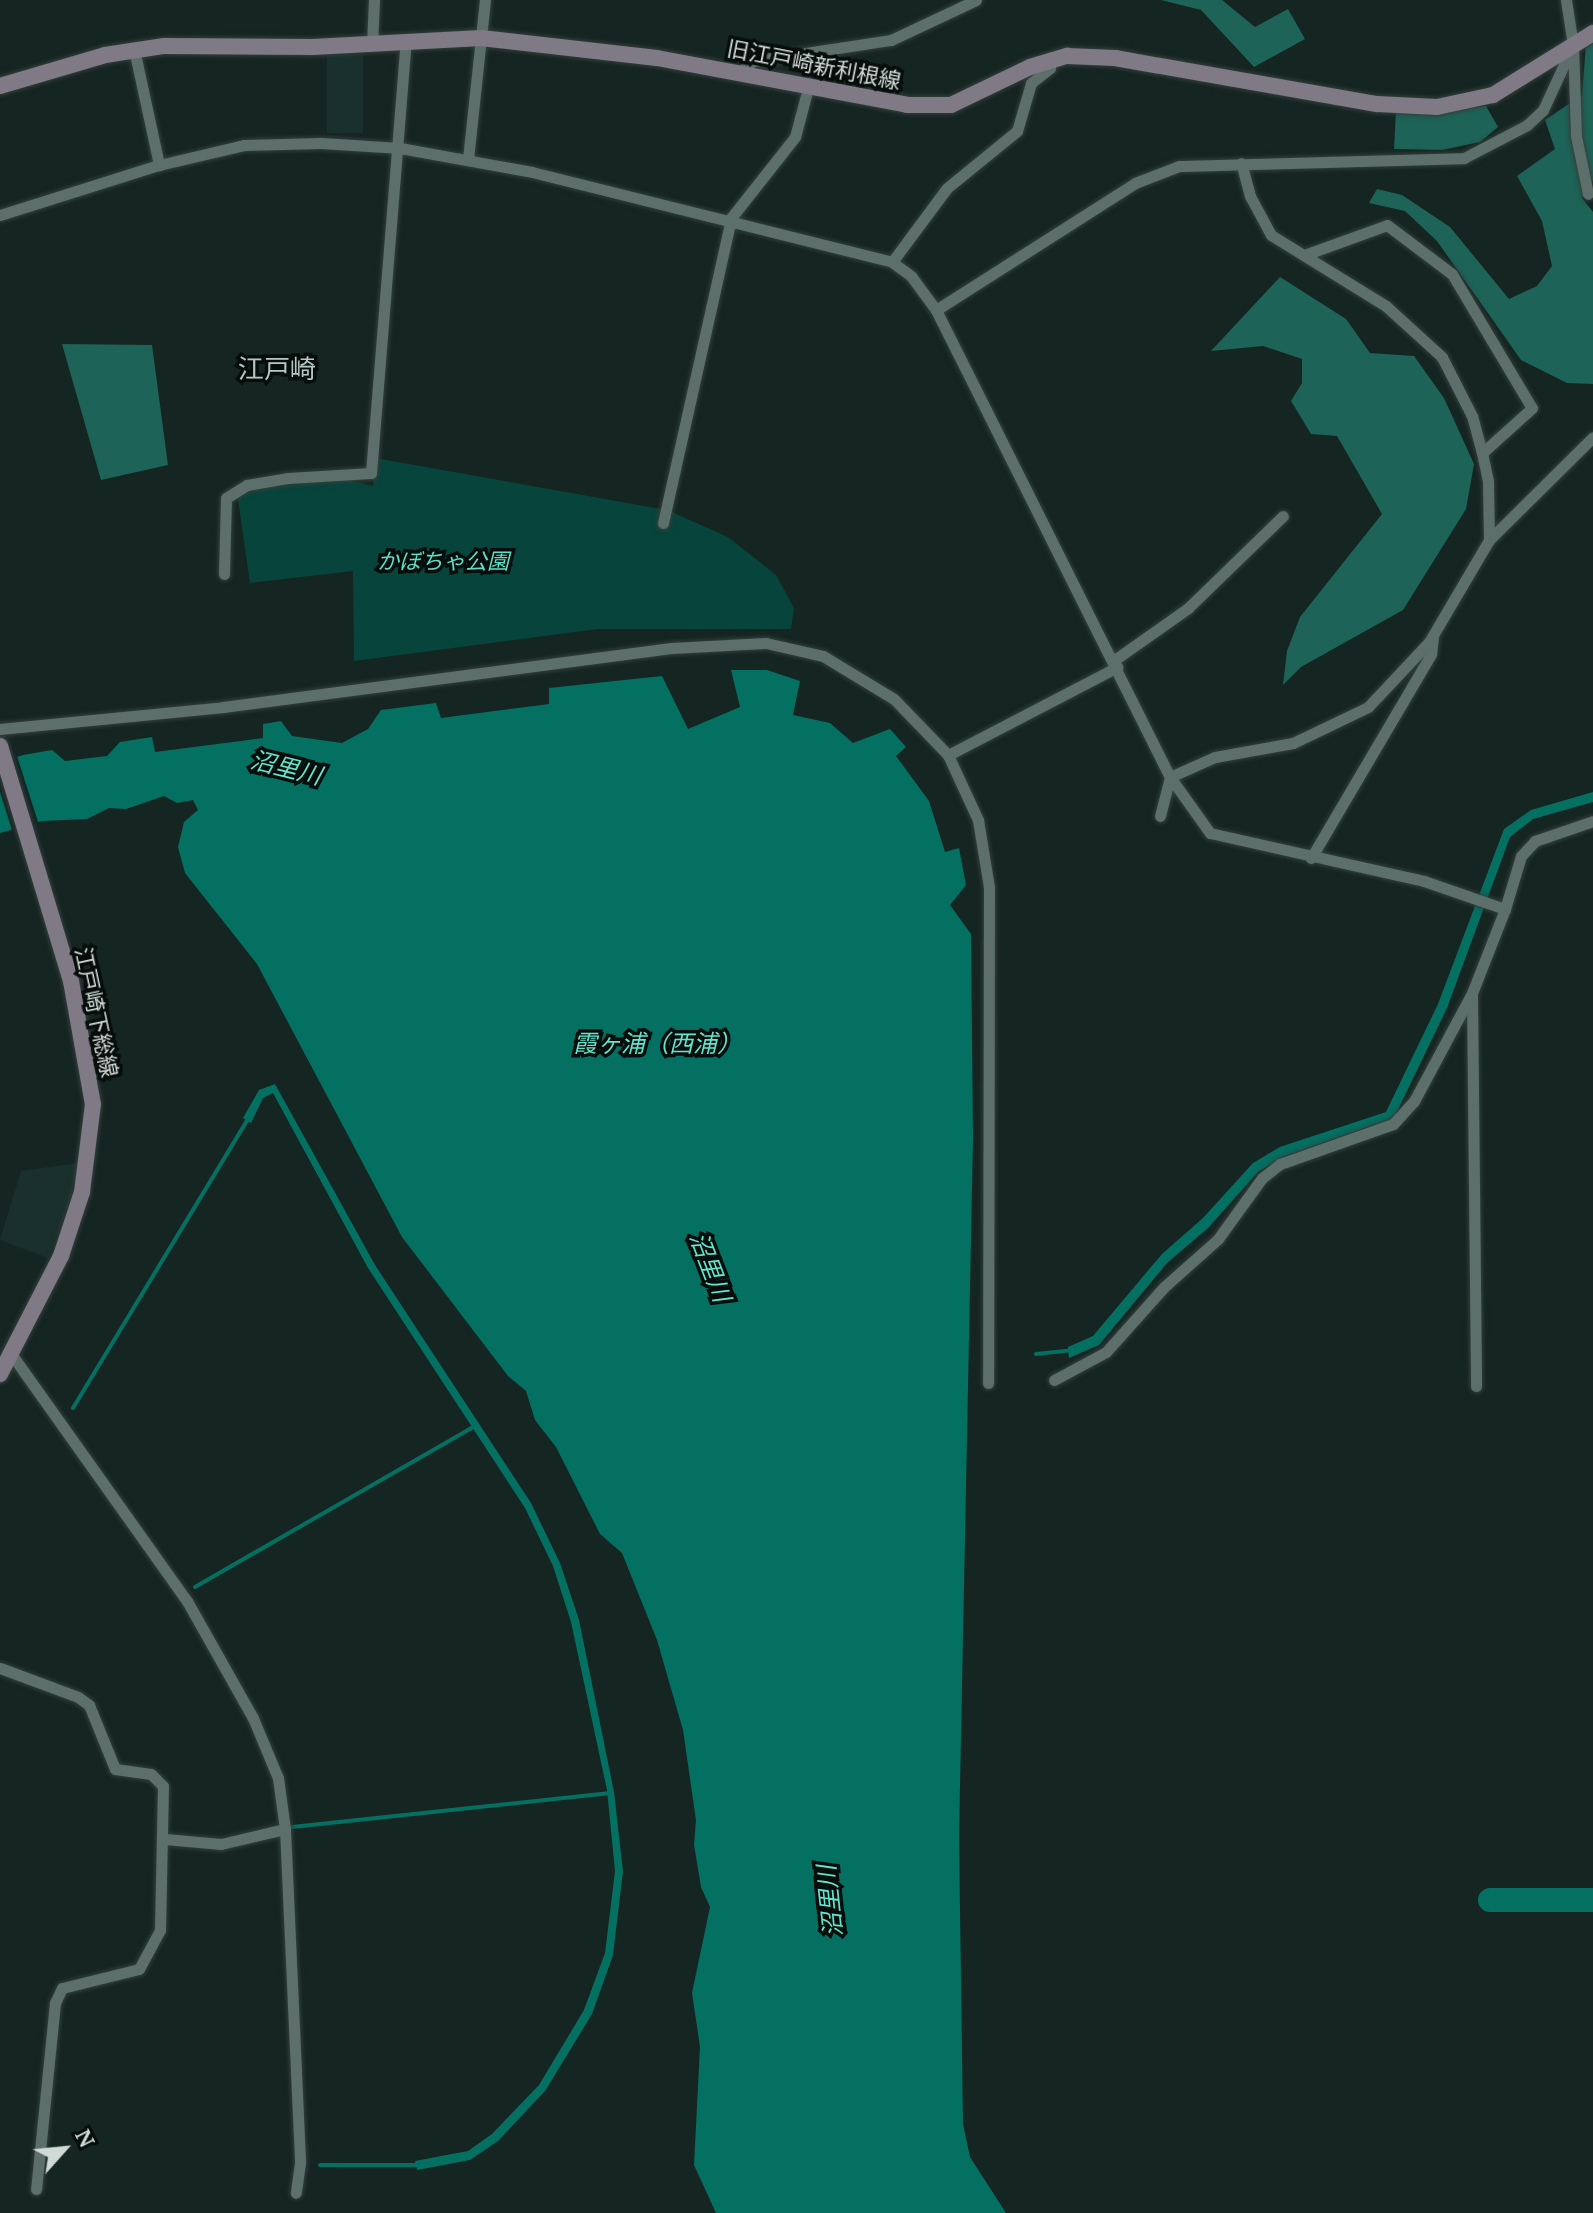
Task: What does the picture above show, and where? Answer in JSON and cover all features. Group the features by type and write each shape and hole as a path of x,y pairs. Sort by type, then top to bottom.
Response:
{"street":[{"path":"372,44 374,0"},
{"path":"468,159 485,0"},
{"path":"741,71 753,61 891,40 976,0"},
{"path":"1566,0 1573,45 1576,136 1588,194"},
{"name":"旧江戸崎新利根線","path":"0,86 134,49 372,44 481,38 741,71 907,105 951,105 1051,58 1115,58 1377,104 1437,107 1493,95 1593,33"},
{"path":"224,574 226,498 247,485 274,480 371,473 400,148 406,42"},
{"path":"936,310 1135,183 1179,166 1464,158 1527,125 1543,110 1573,45"},
{"path":"134,49 159,165"},
{"path":"892,262 947,188 1017,131 1031,83 1050,68 1051,58"},
{"path":"663,523 731,218 795,137 809,84"},
{"path":"0,215 159,165 271,141 400,148 468,159 731,218 892,262 911,276 936,310 1170,777 1210,833 1424,881 1505,909"},
{"path":"1241,163 1250,196 1271,235 1307,254 1386,306 1442,357 1472,416 1482,453 1489,540"},
{"path":"1307,254 1387,225 1452,274 1532,408 1482,453"},
{"path":"1170,777 1215,757 1293,743 1368,707 1434,634 1489,540 1593,437"},
{"path":"948,755 1115,664 1188,608 1283,516"},
{"path":"1311,858 1431,654 1434,634"},
{"path":"0,729 223,707 671,648 766,643 823,656 894,699 948,755 978,820 989,887 988,1383"},
{"name":"江戸崎下総線","path":"0,746 77,1007 93,1104 75,1213 48,1286 0,1374"},
{"path":"1160,816 1170,777"},
{"path":"1054,1380 1106,1352 1164,1287 1218,1239 1262,1178 1280,1164 1393,1124 1414,1101 1472,993 1505,909 1521,856 1535,841 1553,831 1593,821"},
{"path":"1472,993 1476,1386"},
{"path":"12,1355 187,1601 270,1755 285,1829 300,2163 296,2193"},
{"path":"0,1668 89,1705 115,1769 151,1774 163,1786 165,1839 160,1930 139,1969 62,1988 55,2003 36,2189"},
{"path":"165,1839 221,1844 285,1829"}],"shaded area":[{"path":"1161,0 1222,0 1255,27 1288,9 1305,39 1254,67 1201,10"},
{"path":"1593,40 1593,180 1582,198 1593,212 1593,384 1567,383 1521,360 1437,241 1405,211 1369,203 1377,189 1402,195 1450,227 1509,299 1537,286 1552,266 1542,221 1517,176 1555,149 1545,120 1582,95 1586,44"},
{"path":"327,54 363,54 363,133 327,133"},
{"path":"1486,106 1498,127 1480,142 1442,150 1394,149 1396,111"},
{"path":"1280,277 1346,319 1370,353 1414,356 1444,398 1474,464 1466,509 1403,610 1301,667 1283,685 1287,651 1300,617 1382,514 1337,436 1311,434 1291,401 1302,383 1302,359 1263,346 1211,351"},
{"path":"62,344 152,345 168,465 101,480"},
{"path":"77,1163 71,1197 48,1258 0,1240 21,1171"}],"green space":[{"name":"かぼちゃ公園","path":"375,458 667,510 728,537 776,575 794,608 791,629 598,629 354,661 353,571 250,583 237,492 324,474 373,486"}],"water":[{"name":"霞ヶ浦（西浦）","path":"731,670 767,670 800,681 793,715 830,723 853,743 890,729 906,747 896,756 929,801 945,852 959,848 966,885 950,905 971,934 973,1138 959,1837 963,2124 970,2157 1006,2213 716,2213 694,2165 700,2047 692,1993 710,1907 701,1887 694,1845 696,1820 683,1730 657,1640 622,1553 600,1534 556,1447 535,1420 526,1391 508,1376 402,1237 257,964 185,873 178,847 184,822 198,810 193,800 177,803 164,796 126,809 109,808 87,819 42,821 0,833 0,762 23,755 52,750 65,761 107,756 120,742 152,737 155,752 263,738 263,724 281,721 292,736 342,743 368,729 381,710 436,703 441,718 549,704 549,688 662,676 688,729 740,707"},
{"path":"1593,792 1593,802 1533,819 1510,837 1447,1008 1394,1118 1283,1157 1258,1172 1208,1228 1167,1263 1099,1345 1069,1358 1068,1347 1093,1336 1162,1254 1203,1218 1253,1163 1280,1147 1386,1112 1438,1004 1504,829 1531,810"},
{"path":"275,1084 375,1265 531,1503 560,1563 579,1620 614,1792 623,1871 613,1955 592,2014 545,2091 498,2141 470,2160 417,2170 415,2161 468,2151 492,2134 539,2085 584,2010 605,1953 615,1871 607,1790 571,1622 553,1566 525,1508 368,1268 273,1093 263,1098 251,1123 243,1118 259,1090"}],"pier":[{"path":"16,753 39,825 12,830 0,792 0,758"}],"waterway":[{"path":"73,1408 248,1119"},
{"path":"1036,1354 1073,1350"},
{"path":"195,1587 472,1428"},
{"path":"292,1827 610,1793"},
{"path":"1490,1900 1593,1900"},
{"path":"320,2165 417,2165"}],"district":[{"name":"江戸崎","path":"277,369"}],"water label":[{"name":"沼里川","path":"286,768"},
{"name":"沼里川","path":"710,1267"},
{"name":"沼里川","path":"830,1901"}]}
